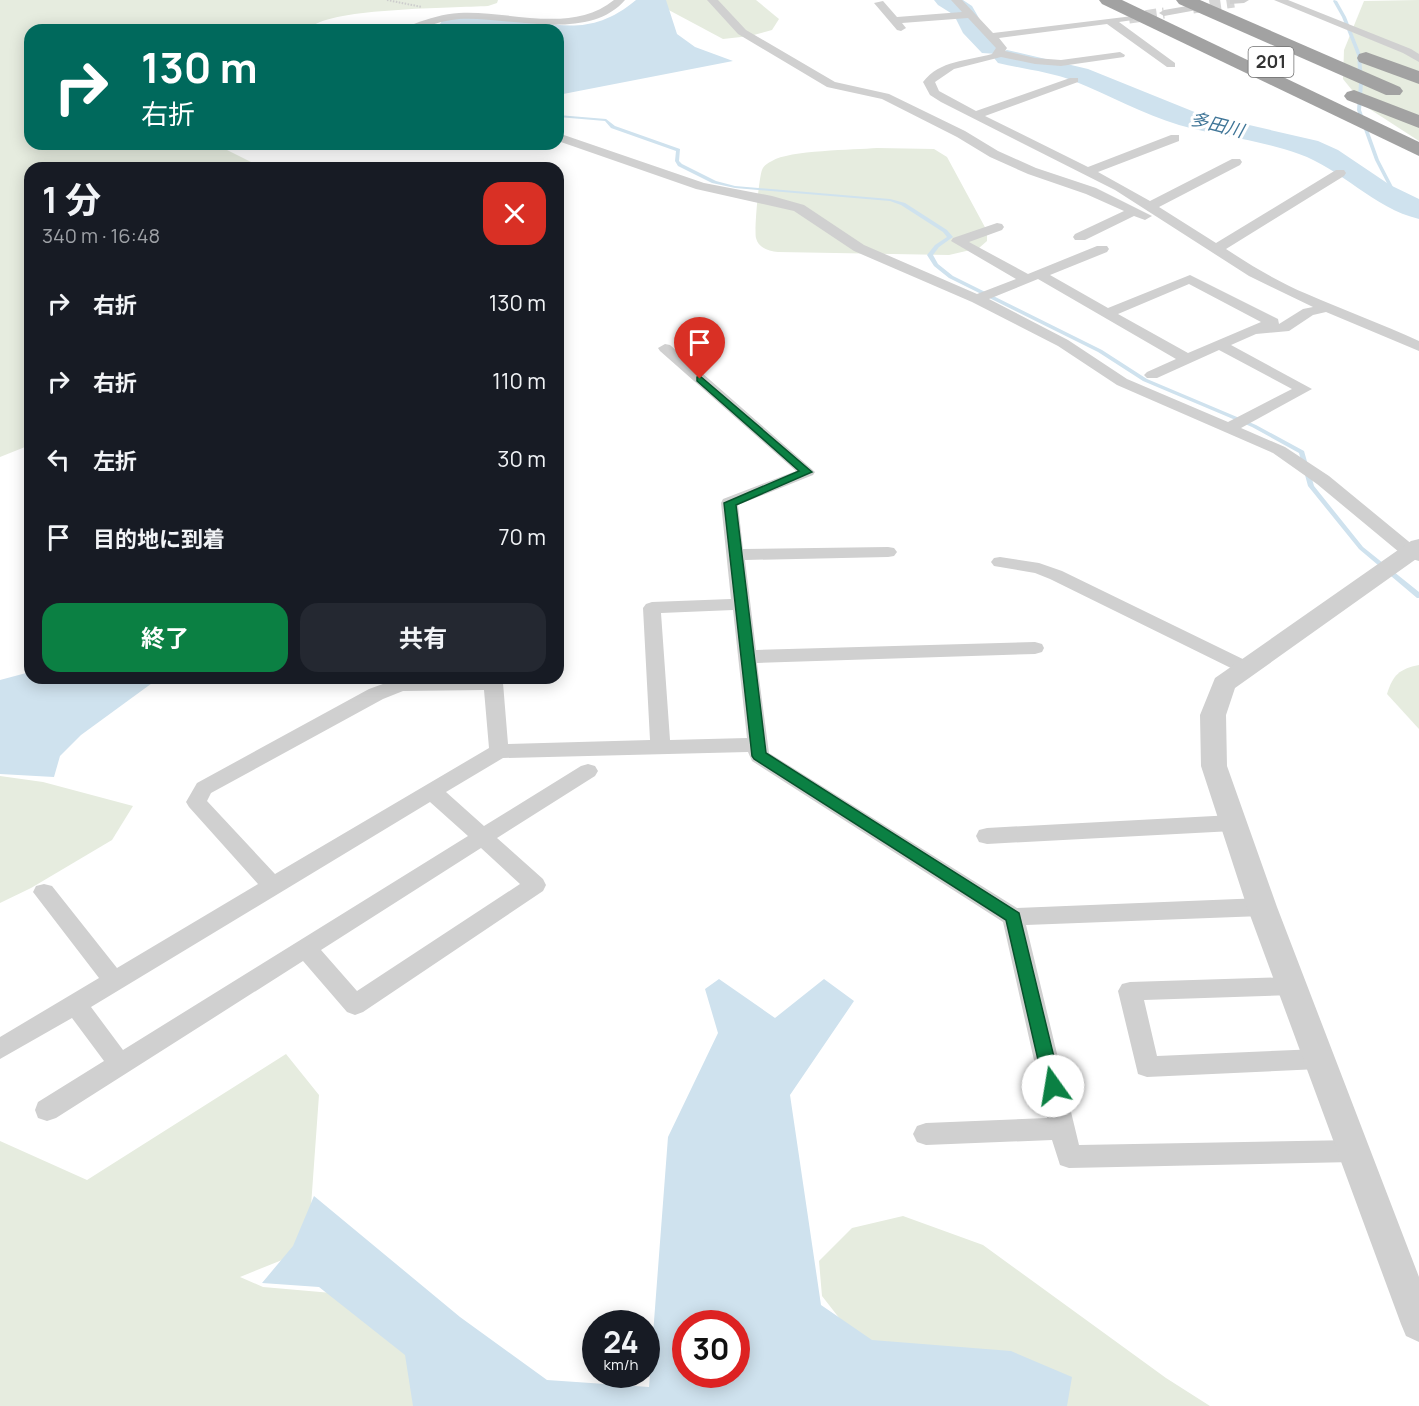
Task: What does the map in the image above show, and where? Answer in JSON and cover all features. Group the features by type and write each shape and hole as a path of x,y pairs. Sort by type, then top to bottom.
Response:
{"highway":[{"path":"1108,0 1419,150"},
{"path":"1213,0 1332,45"},
{"name":"201","path":"1189,4 1408,98"},
{"name":"201","path":"1126,9 1419,122"},
{"path":"1354,53 1419,78"}],"street":[{"path":"420,24 430,16 443,12 488,8 565,19 583,18 597,15 620,0"},
{"path":"712,0 742,32 831,85 885,96 1032,171 1091,190 1146,216 1162,215"},
{"path":"956,0 992,36 1002,48 1000,52"},
{"path":"1280,0 1407,51 1419,59"},
{"path":"879,3 898,24 969,15"},
{"path":"1164,13 1189,4"},
{"path":"992,36 1110,21 1126,9"},
{"path":"1110,21 1171,65"},
{"path":"1120,55 1060,63 1000,52 987,59 942,69 933,74 929,82 934,93 973,116 1119,187 1254,273 1378,327 1419,348"},
{"path":"973,116 1074,80"},
{"path":"1086,172 1175,138"},
{"path":"564,139 700,186 772,200 799,208 859,248 977,299 1063,343 1122,382 1279,450 1416,552 1224,684 1213,715 1214,766 1233,823 1262,907 1419,1324"},
{"path":"1148,207 1236,162"},
{"path":"1216,249 1340,173"},
{"path":"1080,237 1134,211"},
{"path":"997,227 958,241 1107,313 1187,359"},
{"path":"977,299 1102,249"},
{"path":"1107,313 1190,279 1274,322 1152,375"},
{"path":"1253,330 1284,328 1308,312 1328,307"},
{"path":"1220,345 1304,389 1229,428"},
{"path":"665,348 807,472 729,503 759,756 1013,917 1262,907"},
{"path":"735,555 888,552"},
{"path":"1000,562 1039,568 1056,575 1246,668"},
{"path":"660,747 652,608 741,604"},
{"path":"747,657 1035,648"},
{"path":"273,886 196,802 204,788 376,694 401,685 447,684"},
{"path":"493,684 499,751"},
{"path":"0,1049 499,751 757,745"},
{"path":"46,1110 588,771"},
{"path":"305,948 355,1005 536,885 432,791"},
{"path":"987,836 1233,823"},
{"path":"44,892 114,981"},
{"path":"1013,917 1069,1157 1354,1151"},
{"path":"1292,986 1130,991 1147,1067 1319,1059"},
{"path":"75,1004 120,1064"},
{"path":"926,1134 1062,1128"}],"path":[{"path":"387,0 443,12"}],"shaded area":[{"path":"0,0 498,0 497,3 488,6 395,10 343,16 317,24 24,24 24,150 227,150 251,162 24,162 24,447 0,457"},
{"path":"650,0 756,0 779,19 772,30 750,36 723,39"},
{"path":"1419,0 1419,141 1365,106 1343,79 1344,50 1364,1"},
{"path":"877,148 934,149 947,157 987,231 987,241 979,248 949,255 778,252 761,247 756,238 757,204 761,175 766,164 780,157 792,155"},
{"path":"1419,665 1419,729 1387,694 1398,674"},
{"path":"0,776 43,782 133,806 112,840 31,888 0,903"},
{"path":"286,1054 319,1095 311,1206 297,1254 240,1277 263,1287 332,1293 391,1331 420,1377 423,1406 0,1406 0,1141 87,1180"},
{"path":"903,1216 983,1245 1166,1378 1210,1406 899,1406 847,1328 822,1296 819,1261 852,1228"}],"water":[{"path":"636,0 666,0 677,34 695,47 733,61 564,94 564,26 583,25 618,13"},
{"path":"492,15 549,24 440,24 442,21"},
{"path":"24,674 24,684 151,684 81,735 60,756 54,777 0,774 0,680"},
{"path":"719,979 775,1018 824,979 854,1001 790,1095 821,1305 872,1340 1011,1351 1072,1377 1067,1406 413,1406 405,1355 319,1287 262,1283 293,1246 314,1196 460,1317 547,1380 582,1382 582,1388 660,1388 660,1310 655,1310 668,1137 718,1033 705,989"}],"waterway":[{"name":"多田川","path":"946,0 964,11 972,28 991,48"},
{"path":"1335,1 1359,55 1361,83 1359,110 1377,160 1392,189 1392,196"},
{"name":"多田川","path":"1007,58 1079,74 1162,110 1189,119 1308,147 1328,156 1380,191 1419,210"},
{"path":"564,116 606,120 613,127 678,150 677,161 680,165 714,182 735,187 890,200 903,204 945,231 950,237 937,246 930,255 936,265 951,277 1100,351 1145,380 1254,426 1302,452 1311,486 1361,548 1419,596"}],"tunnel":[{"path":"1193,8 1234,2"},
{"path":"1129,18 1164,13"}],"route":[{"path":"700,379 807,472 729,503 759,756 1013,917 1053,1086"}]}
